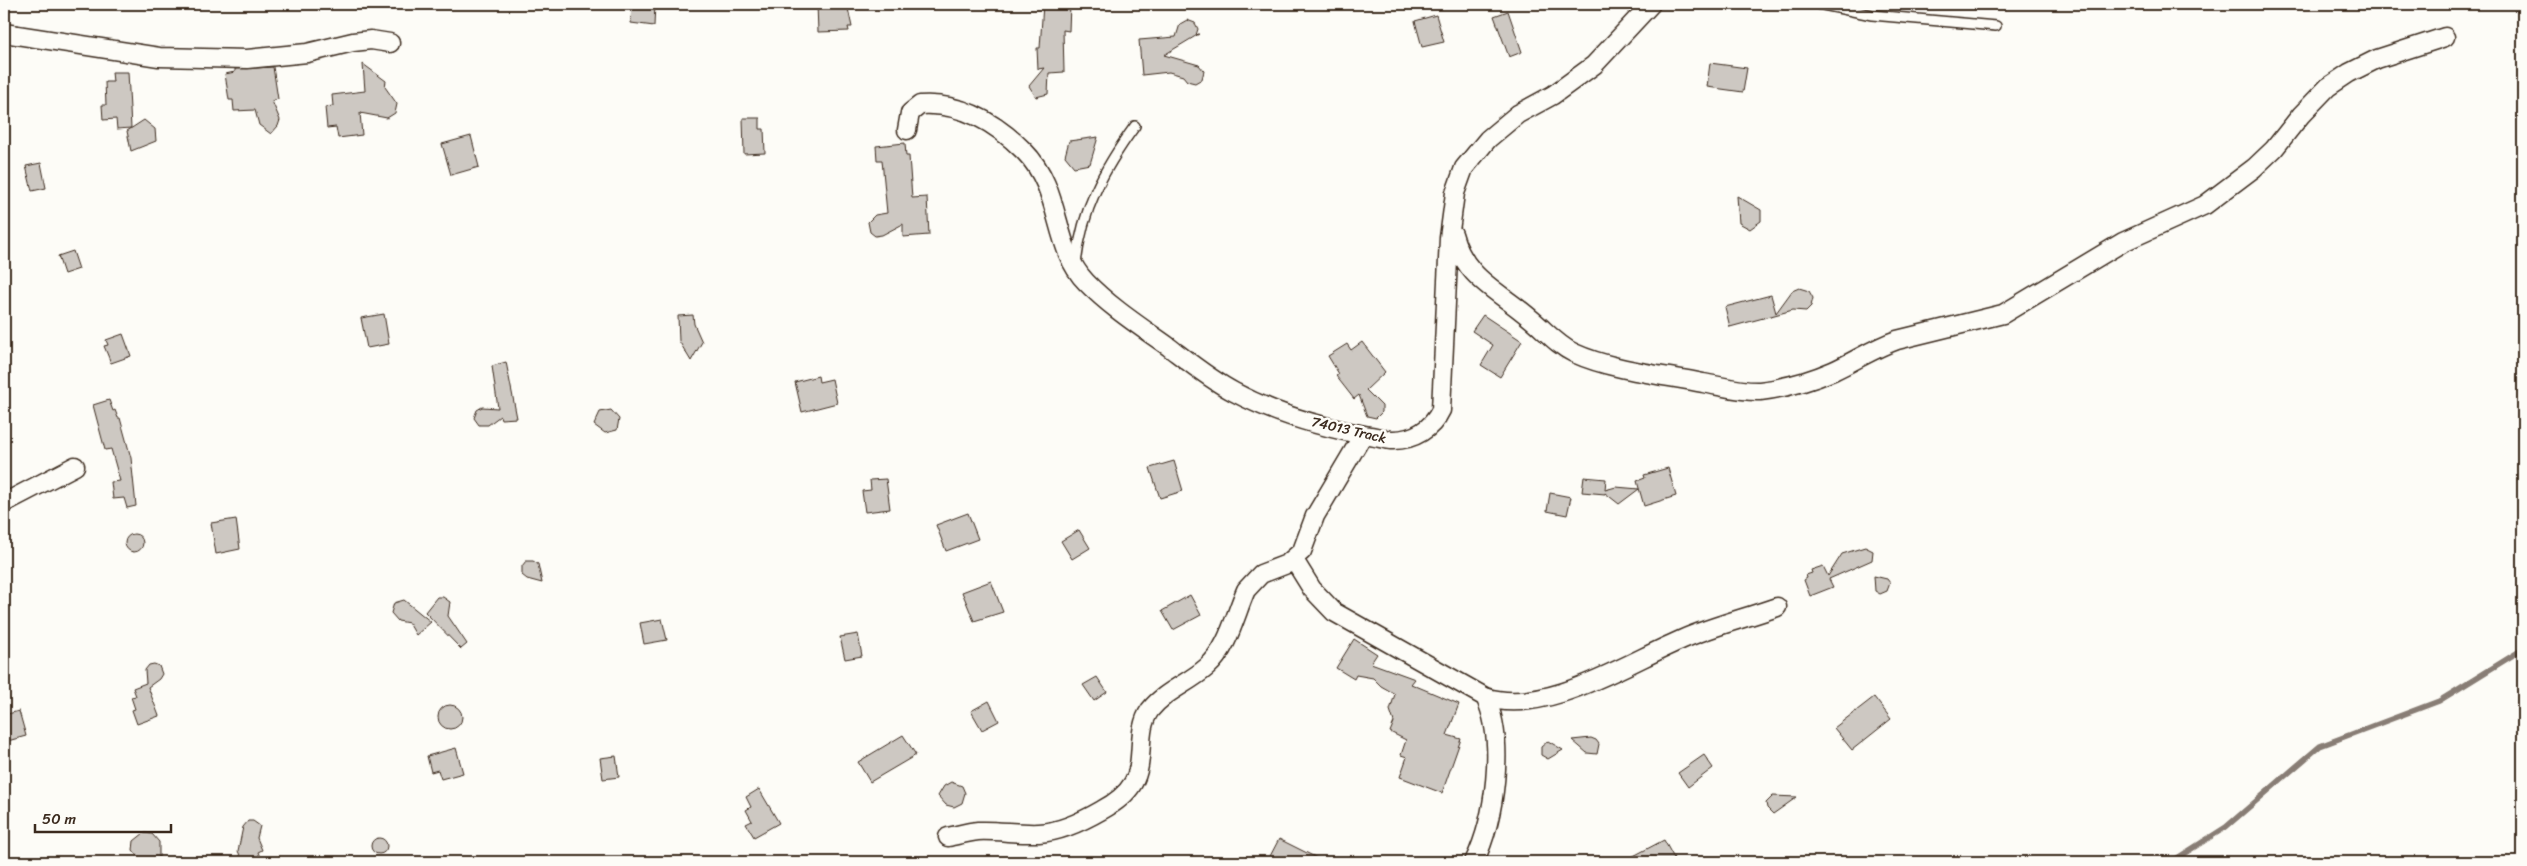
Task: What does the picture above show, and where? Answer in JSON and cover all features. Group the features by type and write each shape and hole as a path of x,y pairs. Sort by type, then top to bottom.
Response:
{"street":[{"name":"74013 Track","path":"907,130 913,108 931,104 955,108 981,117 1012,139 1039,170 1047,185 1056,210 1063,240 1075,267 1085,281 1119,312 1234,392 1327,427 1393,440 1418,434 1429,428 1441,410 1450,226 1455,193 1464,168 1488,139 1518,114 1553,95 1594,66 1651,4"},
{"path":"4,33 159,57 247,59 307,53 353,42 371,40 390,43"},
{"path":"1450,226 1457,252 1468,268 1484,284 1529,317 1558,343 1573,352 1589,359 1627,368 1731,388 1758,391 1793,385 1832,371 1882,345 2003,314 2123,242 2206,204 2254,168 2274,149 2328,87 2349,72 2377,59 2446,37"},
{"path":"948,837 977,831 1040,833 1084,820 1119,799 1134,782 1139,766 1143,724 1149,712 1160,698 1195,677 1217,657 1246,590 1252,582 1261,574 1294,560 1302,551 1315,516 1363,435"},
{"path":"4,503 75,466"},
{"path":"1294,560 1312,589 1334,612 1485,697 1495,700 1528,699 1559,695 1684,638 1777,607"},
{"path":"1474,862 1488,830 1494,794 1496,742 1494,716 1485,697"}],"lane":[{"path":"1818,4 1872,15 1996,26"},
{"path":"1075,267 1078,244 1098,182 1111,159 1135,126"}],"building":[{"path":"632,4 655,4 654,26 631,23"},
{"path":"817,4 847,4 852,27 848,27 849,31 818,32"},
{"path":"1043,4 1070,4 1069,31 1063,30 1064,72 1049,73 1048,94 1036,97 1029,86 1044,68 1038,69 1037,48 1040,48"},
{"path":"1508,11 1522,52 1509,57 1494,16"},
{"path":"1436,15 1444,42 1422,47 1415,21"},
{"path":"1187,20 1195,23 1198,29 1196,35 1199,34 1164,55 1199,65 1204,71 1202,79 1195,83 1187,81 1183,76 1169,72 1142,75 1139,40 1176,37 1180,24"},
{"path":"1710,63 1747,68 1743,92 1707,87"},
{"path":"363,64 386,81 385,87 397,104 395,113 387,118 360,113 362,135 338,138 336,127 327,128 325,107 333,106 332,95 365,91"},
{"path":"273,67 278,99 272,101 280,120 278,126 271,134 259,125 255,110 234,111 233,100 229,100 225,74 235,72 235,69"},
{"path":"112,72 128,72 131,128 117,129 116,119 103,120 102,105 106,105 105,82 113,82"},
{"path":"743,118 760,118 760,129 764,129 765,153 744,154"},
{"path":"144,120 155,129 156,141 131,151 127,131"},
{"path":"471,136 479,167 451,175 442,144"},
{"path":"1098,137 1090,164 1074,167 1065,156 1069,141"},
{"path":"905,143 906,156 909,156 912,198 927,197 929,235 903,237 903,224 882,235 875,236 870,232 868,222 875,215 887,213 882,160 877,160 876,146"},
{"path":"41,163 46,188 32,191 26,166"},
{"path":"1737,196 1761,210 1761,221 1750,229 1739,223"},
{"path":"73,251 79,269 64,274 58,256"},
{"path":"1799,288 1809,291 1813,298 1811,306 1806,311 1793,310 1730,327 1725,307 1771,295 1776,313 1792,291"},
{"path":"384,314 389,344 367,348 361,318"},
{"path":"693,315 694,324 702,342 691,361 679,341 678,316"},
{"path":"1483,315 1522,341 1500,377 1481,365 1493,345 1472,331"},
{"path":"123,334 131,356 111,363 104,346 108,345 106,340"},
{"path":"1362,342 1385,372 1366,390 1382,406 1382,412 1376,418 1367,416 1359,395 1354,399 1336,376 1339,374 1328,356 1347,344 1351,350"},
{"path":"506,362 517,418 501,419 500,416 488,425 479,425 474,418 477,410 482,407 498,408 492,366"},
{"path":"818,376 819,382 832,379 837,403 802,412 795,382"},
{"path":"109,400 113,411 115,410 118,418 120,418 131,458 136,506 127,508 124,498 113,499 111,482 120,481 111,449 105,450 93,405"},
{"path":"611,410 619,419 617,430 605,433 594,425 600,412"},
{"path":"1174,461 1183,491 1160,498 1150,468"},
{"path":"1668,468 1676,496 1644,506 1637,481 1645,478 1644,475"},
{"path":"1584,477 1606,479 1605,490 1616,487 1639,489 1619,504 1605,493 1582,492"},
{"path":"886,479 890,509 865,512 862,491 871,490 870,480"},
{"path":"1550,493 1571,497 1567,515 1547,511"},
{"path":"968,513 978,539 946,551 936,525"},
{"path":"236,519 240,549 216,554 211,523"},
{"path":"1079,530 1090,548 1072,559 1061,541"},
{"path":"134,534 140,537 143,543 140,549 134,552 128,549 125,543 128,537"},
{"path":"1865,547 1873,551 1872,560 1829,579 1833,587 1810,596 1804,580 1807,578 1806,575 1812,573 1811,570 1823,566 1828,576 1842,554"},
{"path":"526,561 533,561 538,564 542,583 527,579 522,575 522,566"},
{"path":"1874,576 1887,579 1890,583 1887,591 1880,594 1875,591"},
{"path":"991,581 1003,612 974,621 962,592"},
{"path":"1190,595 1201,615 1173,630 1162,611"},
{"path":"437,597 443,597 450,602 448,616 467,644 461,649 425,612"},
{"path":"404,600 431,622 416,635 409,623 398,621 391,613 394,603"},
{"path":"662,619 667,640 644,644 640,623"},
{"path":"858,634 862,656 845,659 840,637"},
{"path":"1354,639 1377,654 1371,663 1415,679 1411,684 1459,704 1447,735 1461,739 1442,793 1400,777 1407,757 1401,755 1406,740 1390,732 1394,722 1390,710 1395,694 1381,686 1373,678 1356,675 1354,679 1336,668"},
{"path":"149,665 159,666 162,674 159,679 148,687 159,716 137,724 132,710 135,709 131,697 136,696 133,688 146,683 145,670"},
{"path":"1097,677 1107,692 1094,701 1083,685"},
{"path":"1874,697 1891,719 1852,750 1834,728"},
{"path":"989,701 999,721 982,730 971,711"},
{"path":"450,705 458,709 462,717 458,725 450,729 442,725 438,717 442,709"},
{"path":"19,711 26,736 4,742 4,715"},
{"path":"903,735 916,755 870,782 858,762"},
{"path":"1591,738 1599,744 1597,754 1587,753 1572,740"},
{"path":"1548,741 1563,750 1548,759 1541,755 1541,747"},
{"path":"456,748 463,773 441,779 438,770 431,772 427,756"},
{"path":"1704,755 1713,768 1688,787 1678,773"},
{"path":"616,756 619,777 603,779 600,758"},
{"path":"951,782 962,786 965,793 962,803 954,807 946,805 938,796 944,786"},
{"path":"759,789 779,823 754,837 746,824 752,821 746,810 751,807 746,797"},
{"path":"1773,796 1797,797 1773,814 1767,808 1766,803"},
{"path":"248,821 253,821 260,826 257,838 262,850 258,852 262,862 243,862 238,851 243,827"},
{"path":"144,833 152,834 159,842 159,862 143,862 133,850 134,841"},
{"path":"379,838 385,840 387,846 385,852 379,854 373,852 371,846 373,840"},
{"path":"1279,839 1325,862 1267,862"},
{"path":"1664,840 1676,862 1622,862"}],"waterway":[{"path":"2171,862 2226,827 2320,746 2439,701 2523,649"}]}
